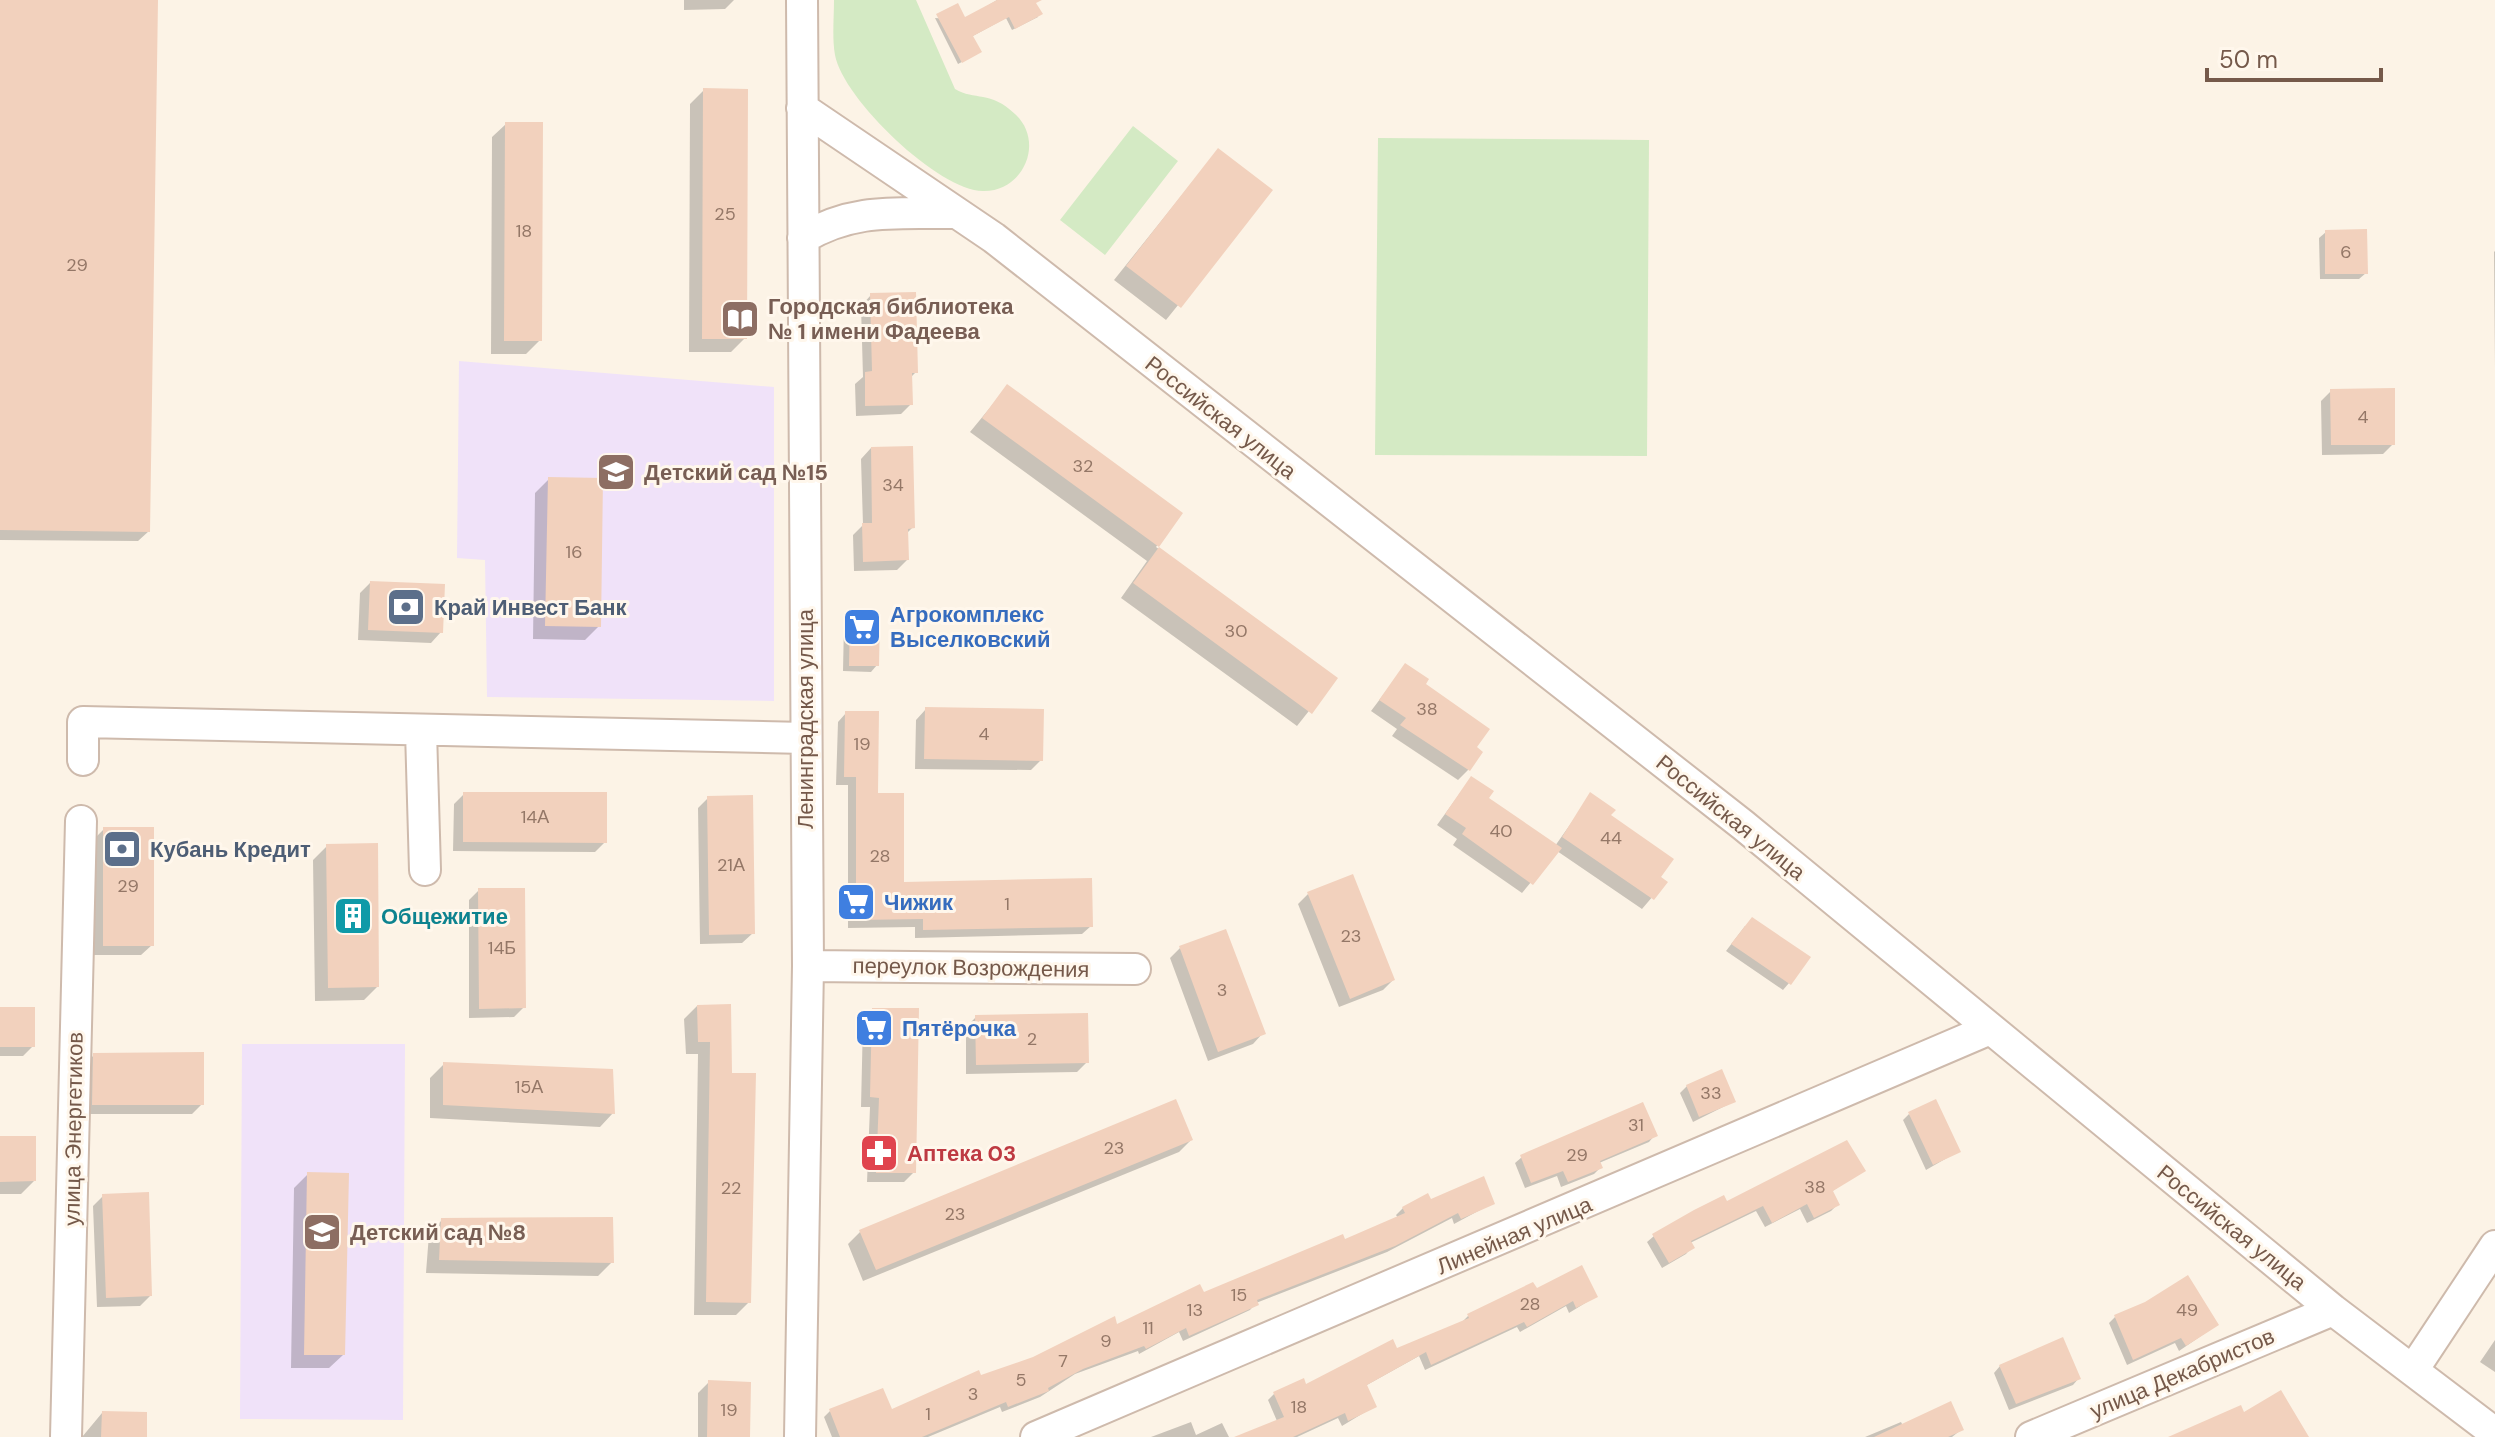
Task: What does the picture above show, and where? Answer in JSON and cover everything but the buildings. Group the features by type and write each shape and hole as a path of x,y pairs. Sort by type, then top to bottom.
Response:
{"street":[{"name":"Ленинградская улица","path":"800,1437 808,966 802,0"},
{"name":"Российская улица","path":"802,108 994,238 1743,825 2333,1310 2495,1433"},
{"path":"803,238 830,222 854,216 957,213"},
{"path":"83,760 83,722 805,738"},
{"path":"421,731 425,870"},
{"name":"улица Энергетиков","path":"66,1437 81,821"},
{"name":"переулок Возрождения","path":"808,966 1135,969"},
{"name":"Линейная улица","path":"1036,1437 1990,1029"},
{"path":"2413,1370 2495,1246"},
{"name":"улица Декабристов","path":"2031,1437 2333,1310"}],"shaded area":[{"name":"Детский сад №15","path":"459,361 774,387 774,701 487,697 485,560 457,558"},
{"name":"Детский сад №8","path":"242,1044 405,1044 403,1420 240,1419"}],"green space":[{"path":"834,0 916,0 955,89 998,102 1024,125 1029,150 1019,174 997,189 983,191 964,187 942,176 896,140 855,95 842,73 834,48"},
{"path":"1133,126 1178,161 1105,255 1060,220"},
{"path":"1378,138 1649,140 1647,456 1375,455"}],"place":[{"name":"Городская библиотека № 1 имени Фадеева","path":"740,319"},
{"name":"Детский сад №15","path":"616,472"},
{"name":"Край Инвест Банк","path":"406,607"},
{"name":"Агрокомплекс Выселковский","path":"862,627"},
{"name":"Кубань Кредит","path":"122,849"},
{"name":"Чижик","path":"856,902"},
{"name":"Общежитие","path":"353,916"},
{"name":"Пятёрочка","path":"874,1028"},
{"name":"Аптека 03","path":"879,1153"},
{"name":"Детский сад №8","path":"322,1232"}]}
